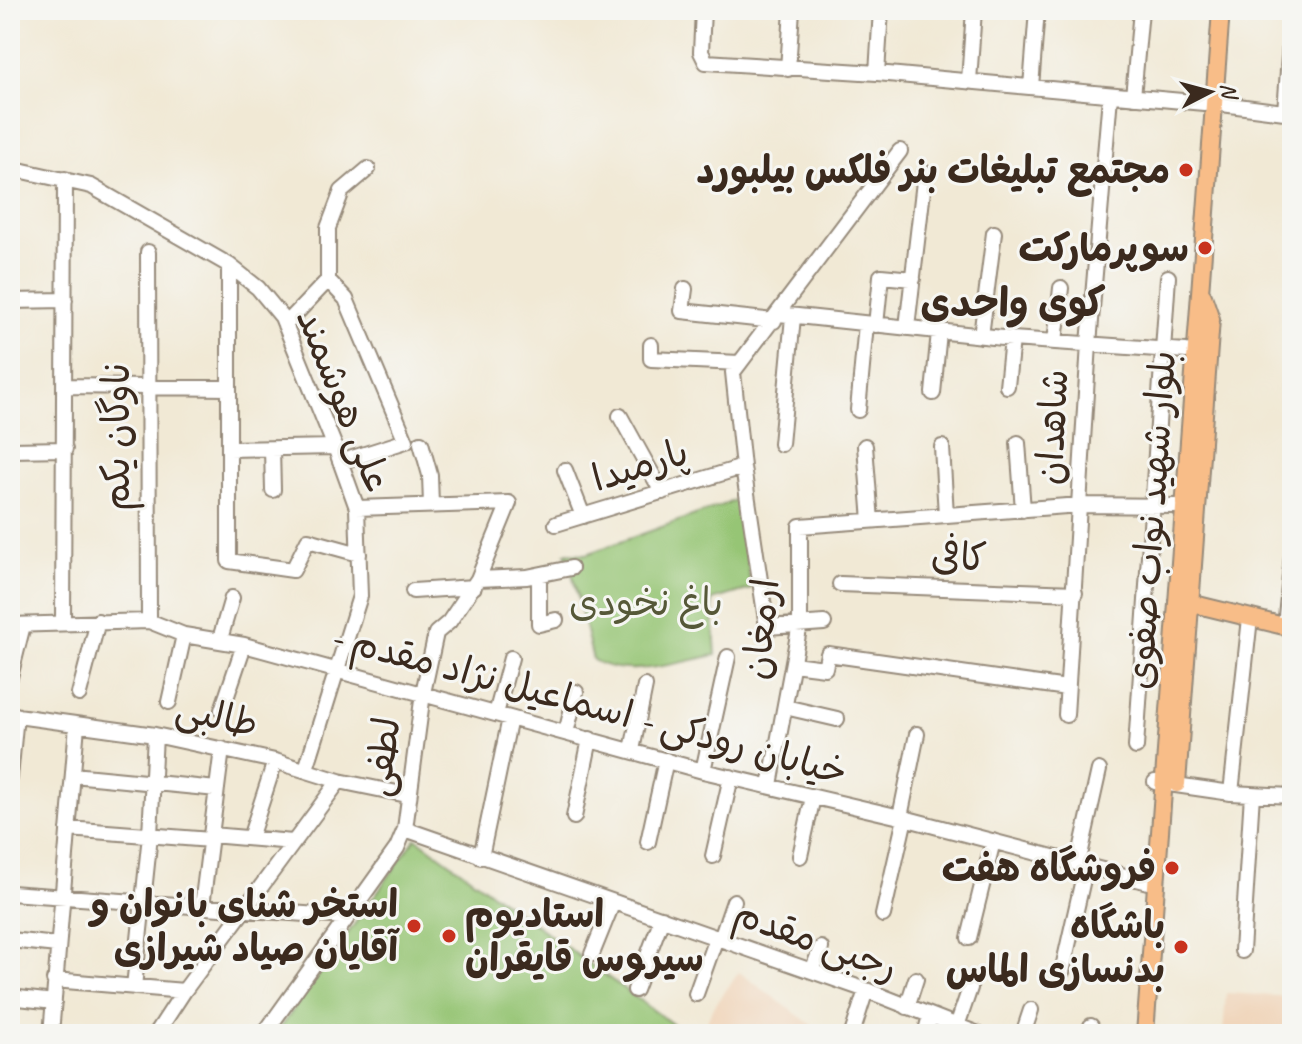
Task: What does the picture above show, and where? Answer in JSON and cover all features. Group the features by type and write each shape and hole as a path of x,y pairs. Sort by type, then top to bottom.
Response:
{"main road":[{"name":"بلوار شهید نواب صفوی","path":"1145,1034 1200,287 1211,10"},
{"name":"بلوار شهید نواب صفوی","path":"1137,1034 1148,882 1165,783 1175,506 1186,351 1209,103 1216,79 1221,10"},
{"path":"1165,783 1190,603 1211,319 1200,287"},
{"path":"1190,603 1289,627"}],"street":[{"path":"703,10 701,52 706,62 969,81 1289,113 1292,14"},
{"path":"788,69 792,10"},
{"path":"877,73 881,10"},
{"path":"969,81 974,10"},
{"path":"1031,87 1037,10"},
{"path":"1133,97 1141,10"},
{"path":"1216,79 1229,98 1248,108"},
{"name":"شاهدان","path":"1066,715 1089,344 1110,96"},
{"path":"824,623 767,627 743,467 733,372 782,317 900,151"},
{"name":"علی هوشمند","path":"10,168 91,186 229,265 258,288 282,317 357,508 360,596 306,769"},
{"path":"229,449 338,455 406,441 346,299 328,280 328,228 342,191 368,169"},
{"path":"907,327 925,173"},
{"path":"63,623 65,179"},
{"path":"981,336 994,233"},
{"name":"ناوگان یکم","path":"148,252 149,621"},
{"path":"229,265 229,561 293,570 308,540 359,554"},
{"path":"858,410 881,276 913,279"},
{"path":"1136,747 1168,277"},
{"path":"285,325 328,280"},
{"path":"1055,342 1061,288"},
{"path":"685,289 682,311 1186,351"},
{"path":"10,301 65,300"},
{"path":"781,444 782,317"},
{"path":"933,393 939,332"},
{"path":"1007,386 1012,339"},
{"path":"651,345 651,359 740,363"},
{"path":"66,386 228,388"},
{"path":"620,416 662,492"},
{"path":"357,508 431,505 430,475 421,443"},
{"path":"1018,443 1023,510"},
{"path":"865,446 871,521 1080,505 1175,506"},
{"path":"942,447 946,515"},
{"path":"10,450 65,449"},
{"path":"272,449 273,490"},
{"name":"پارمیدا","path":"556,524 743,467"},
{"path":"565,470 583,516"},
{"name":"لطفی","path":"405,829 407,795 423,693 436,633 449,622 476,583 509,503 431,505"},
{"name":"ارمغان","path":"770,785 800,624 800,526 871,521"},
{"path":"1289,627 1292,555"},
{"path":"413,591 571,568"},
{"path":"539,575 539,624 556,620"},
{"name":"کافی","path":"840,584 1075,593"},
{"path":"220,639 232,598"},
{"path":"1231,793 1250,618"},
{"path":"79,694 98,621"},
{"name":"- خیابان رودکی - اسماعیل نژاد مقدم","path":"17,625 149,621 184,635 244,645 703,771 902,817 1148,882"},
{"path":"10,677 17,625"},
{"path":"169,702 184,635"},
{"path":"222,710 244,645"},
{"path":"793,664 825,668 828,654 1067,688"},
{"path":"703,771 728,657"},
{"path":"481,857 511,658"},
{"path":"632,750 645,686"},
{"path":"566,733 576,692"},
{"path":"785,707 837,719"},
{"path":"10,778 13,715"},
{"name":"طالبی","path":"13,715 155,735 275,761 339,781 407,795"},
{"path":"51,1034 77,725"},
{"path":"883,915 917,734"},
{"path":"134,987 150,835 155,735"},
{"path":"574,817 590,739"},
{"path":"202,906 222,749"},
{"path":"648,842 666,760"},
{"path":"250,838 275,761"},
{"path":"1062,972 1099,770"},
{"path":"73,775 217,789"},
{"path":"713,856 731,777"},
{"path":"156,1034 184,991 339,781"},
{"path":"1165,783 1231,793 1292,796"},
{"path":"1242,951 1252,794"},
{"path":"800,856 813,797"},
{"path":"68,829 293,842"},
{"path":"264,1034 397,848 405,829"},
{"name":"رجبی مقدم","path":"405,829 866,990 967,1031"},
{"path":"969,938 993,841"},
{"path":"10,893 347,917"},
{"path":"696,994 734,901"},
{"path":"592,954 613,902"},
{"path":"635,990 662,918"},
{"path":"10,940 57,945"},
{"path":"812,971 821,948"},
{"path":"907,1007 916,979"},
{"path":"54,980 184,991"},
{"path":"967,1031 970,988"},
{"path":"852,1034 866,990"},
{"path":"10,997 54,1002"},
{"path":"1023,1034 1031,1010"},
{"path":"925,1034 930,1016"}],"shaded area":[{"path":"739,972 824,1034 702,1034 711,1011"},
{"path":"1226,993 1292,997 1292,1034 1223,1034"}],"green space":[{"name":"باغ نخودی","path":"739,499 751,589 712,600 716,655 637,669 621,669 593,660 565,553 587,554"},
{"name":"استادیوم سیروس قایقران","path":"416,838 686,1034 276,1034"}],"place":[{"name":"مجتمع تبلیغات بنر فلکس بیلبورد","path":"1186,170"},
{"name":"سوپرمارکت","path":"1205,248"},
{"name":"فروشگاه هفت","path":"1172,868"},
{"name":"استخر شنای بانوان و آقایان صیاد شیرازی","path":"414,926"},
{"name":"استادیوم سیروس قایقران","path":"449,936"},
{"name":"باشگاه بدنسازی الماس","path":"1181,947"}],"district":[{"name":"کوی واحدی","path":"1013,303"}]}
